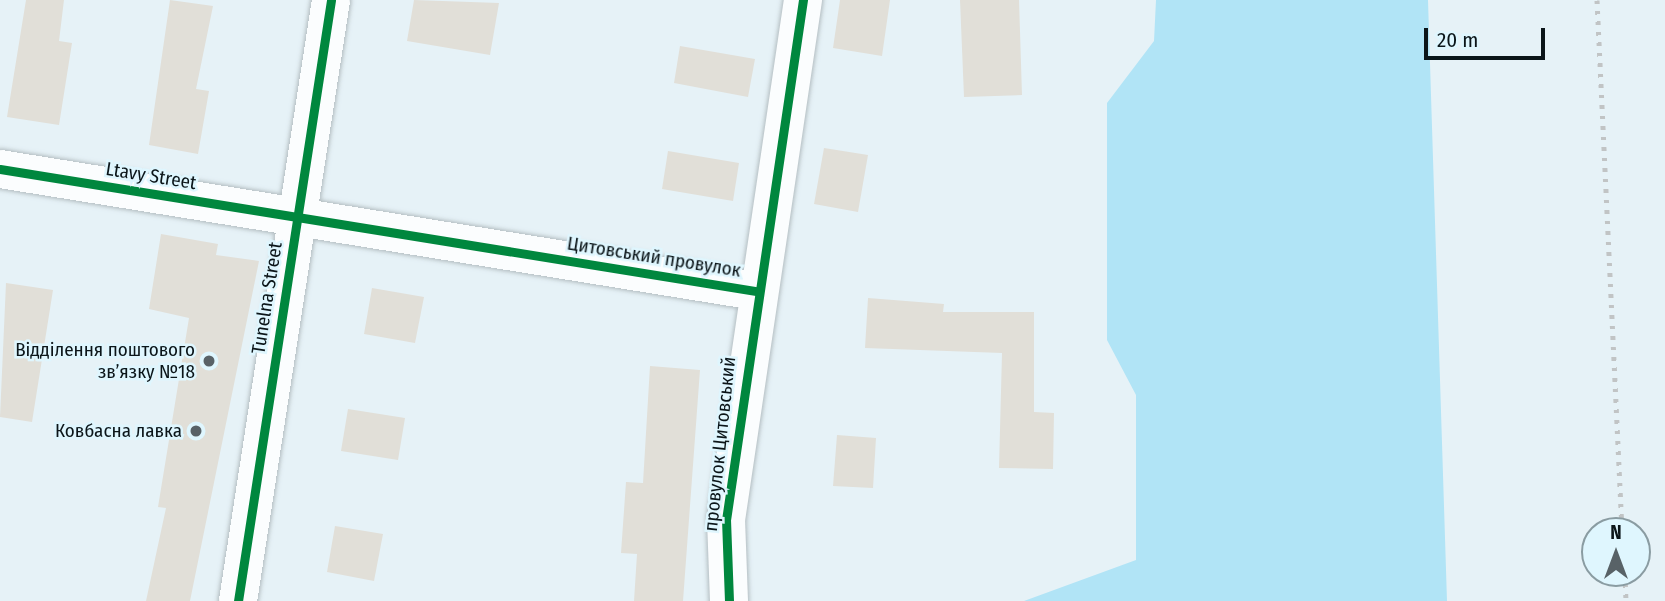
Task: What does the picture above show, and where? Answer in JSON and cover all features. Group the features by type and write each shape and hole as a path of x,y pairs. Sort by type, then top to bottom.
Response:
{"street":[{"name":"Tunelna Street","path":"239,601 331,0"},
{"name":"Цитовський провулок","path":"297,217 756,291 803,0"},
{"name":"Ltavy Street","path":"0,169 297,217"},
{"name":"провулок Цитовський","path":"729,601 726,520 756,291"}],"shaded area":[{"path":"1156,0 1428,0 1447,601 1024,601 1136,560 1136,395 1107,340 1107,103 1154,41"}],"building":[{"path":"26,0 64,0 59,41 72,43 59,125 7,117"},
{"path":"170,0 213,6 196,89 209,91 198,154 149,145"},
{"path":"414,0 499,3 490,55 407,41"},
{"path":"840,0 890,0 882,56 833,48"},
{"path":"960,0 1019,0 1022,95 964,97"},
{"path":"680,46 755,59 748,97 674,83"},
{"path":"824,148 868,155 858,212 814,204"},
{"path":"668,151 739,163 733,201 662,189"},
{"path":"161,234 218,244 216,255 259,261 190,601 146,601 166,508 158,507 189,318 149,309"},
{"path":"6,283 53,290 32,422 0,417"},
{"path":"372,288 424,297 415,343 364,334"},
{"path":"868,298 944,304 943,312 1034,312 1034,412 1054,413 1053,469 999,468 1002,353 865,348"},
{"path":"650,366 700,370 683,601 634,601 637,554 621,553 626,482 643,483"},
{"path":"348,409 405,418 398,460 341,451"},
{"path":"837,435 876,438 873,488 833,486"},
{"path":"335,526 383,534 374,581 327,572"}],"railway":[{"path":"1597,0 1621,517"},
{"path":"1626,587 1626,601"}],"cycle path":[{"path":"238,601 331,0"},
{"path":"729,601 726,520 803,0"},
{"path":"0,169 756,291"}],"place":[{"name":"Відділення поштового зв’язку №18","path":"209,361"},
{"name":"Ковбасна лавка","path":"196,431"}]}
